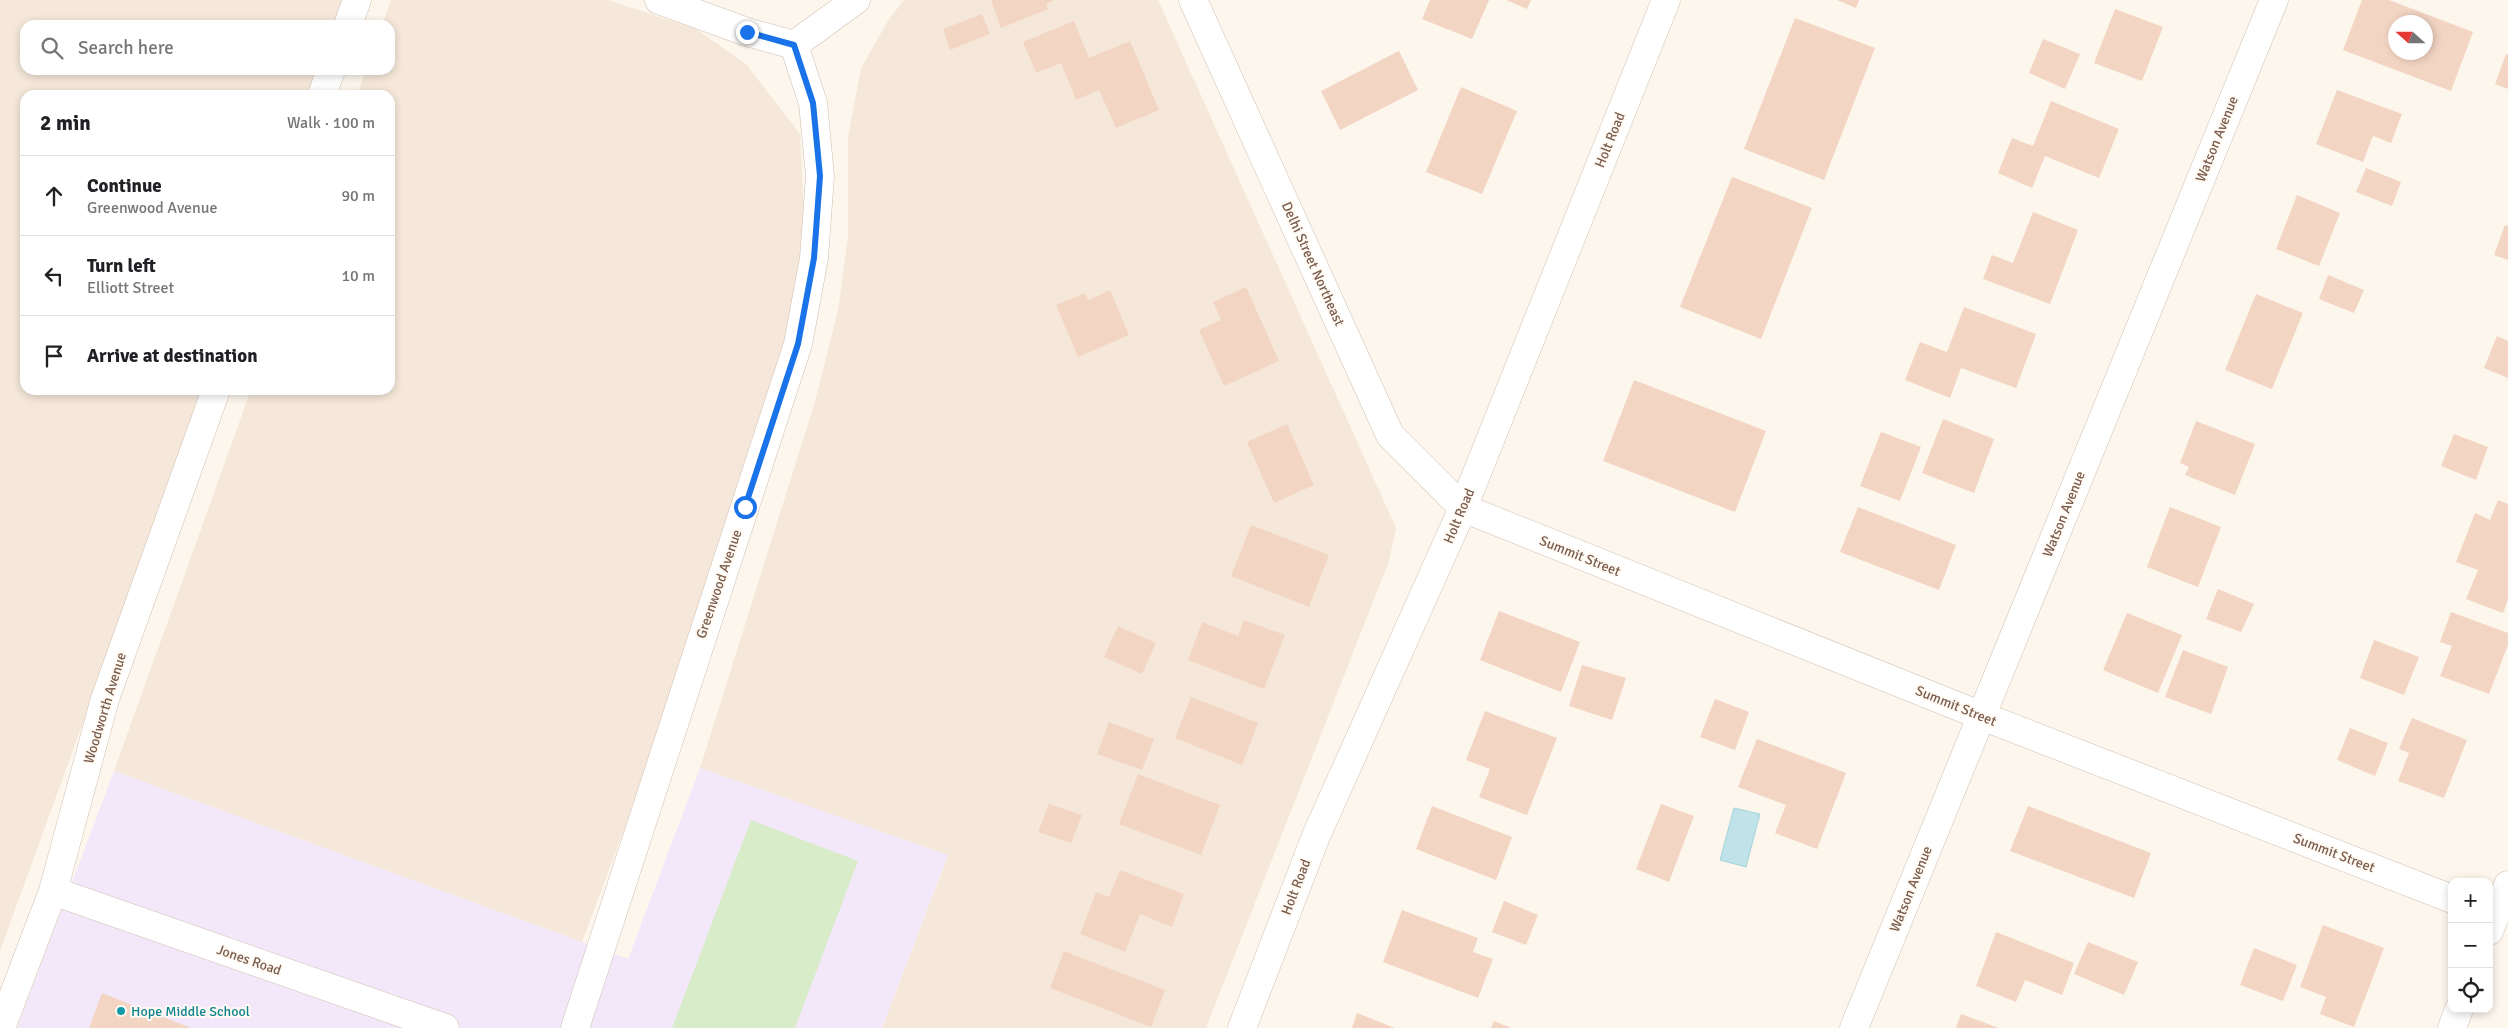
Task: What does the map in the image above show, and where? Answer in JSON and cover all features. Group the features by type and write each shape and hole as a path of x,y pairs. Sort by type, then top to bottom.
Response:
{"street":[{"path":"350,20 357,0"},
{"path":"659,0 747,32 794,45 856,0"},
{"name":"Delhi Street Northeast","path":"1193,0 1390,435 1463,508"},
{"name":"Holt Road","path":"1242,1028 1316,836 1463,508 1666,0"},
{"name":"Watson Avenue","path":"1854,1028 2274,0"},
{"name":"Greenwood Avenue","path":"575,1028 798,344 814,258 820,176 813,103 794,45"},
{"path":"324,90 330,75"},
{"name":"Woodworth Avenue","path":"1,1028 53,892 105,699 214,395"},
{"name":"Summit Street","path":"1463,508 1982,716 2448,897"},
{"path":"2493,916 2508,885"},
{"name":"Jones Road","path":"53,892 445,1028"},
{"path":"2452,1028 2458,1013"}],"shaded area":[{"path":"0,0 346,0 339,20 20,20 20,75 318,75 313,90 20,90 20,395 202,395 0,951"},
{"path":"391,0 608,0 696,29 746,64 800,134 805,235 783,358 625,827 582,942 114,771 249,395 395,395 395,90 359,90 364,75 395,75 395,20 384,20"},
{"path":"904,0 1158,0 1396,528 1389,561 1206,1028 882,1028 948,856 700,768 814,405 838,310 848,237 848,137 861,68 889,19"},
{"path":"700,768 948,855 882,1028 17,1028 114,771 628,959"}],"green space":[{"path":"751,820 858,861 795,1028 672,1028"}],"water":[{"path":"1734,808 1760,814 1746,867 1720,860"}],"building":[{"path":"991,0 1055,0 1046,4 1048,9 1001,28"},
{"path":"1430,0 1489,0 1472,39 1422,19"},
{"path":"1506,0 1531,0 1527,9"},
{"path":"1837,0 1859,0 1856,8"},
{"path":"2362,0 2389,0 2428,15 2388,15 2388,60 2433,60 2433,17 2473,32 2451,91 2343,50"},
{"path":"2115,9 2163,27 2142,81 2094,63"},
{"path":"982,14 990,34 950,50 943,29"},
{"path":"1795,18 1875,48 1824,180 1744,149"},
{"path":"1074,21 1089,58 1130,41 1159,110 1116,128 1099,90 1076,100 1061,63 1036,73 1023,42"},
{"path":"2043,39 2080,54 2065,89 2029,73"},
{"path":"1399,51 1418,90 1340,130 1321,91"},
{"path":"2506,54 2508,55 2508,89 2495,84"},
{"path":"1461,87 1517,111 1482,194 1426,172"},
{"path":"2337,90 2402,114 2391,143 2373,136 2363,162 2316,144"},
{"path":"2051,101 2119,129 2099,178 2045,156 2032,188 1998,173 2012,138 2033,146"},
{"path":"2366,168 2401,182 2392,206 2356,192"},
{"path":"1732,177 1812,208 1761,339 1680,307"},
{"path":"2297,195 2340,213 2319,266 2276,249"},
{"path":"2033,212 2078,230 2050,304 1983,279 1992,255 2013,263"},
{"path":"2505,225 2508,226 2508,260 2494,255"},
{"path":"2328,275 2364,290 2354,313 2319,299"},
{"path":"1246,287 1279,361 1224,386 1199,330 1221,320 1213,302"},
{"path":"1110,290 1129,335 1078,357 1056,305 1085,293 1088,300"},
{"path":"2256,294 2303,313 2272,389 2225,370"},
{"path":"1964,307 2036,334 2016,388 1961,368 1950,398 1905,380 1920,342 1947,352"},
{"path":"2497,336 2508,341 2508,378 2484,368"},
{"path":"1634,380 1766,431 1735,512 1603,461"},
{"path":"1943,419 1994,439 1974,493 1922,473"},
{"path":"2196,421 2255,444 2235,495 2185,475 2189,467 2180,463"},
{"path":"1287,424 1314,485 1274,503 1247,442"},
{"path":"1881,432 1921,447 1900,501 1860,486"},
{"path":"2454,434 2488,447 2476,480 2441,466"},
{"path":"2498,500 2508,504 2508,600 2503,613 2466,599 2478,570 2456,562 2475,513 2490,520"},
{"path":"1858,507 1956,545 1939,590 1840,552"},
{"path":"2170,507 2221,527 2198,587 2147,567"},
{"path":"1251,525 1329,555 1309,607 1231,576"},
{"path":"2218,589 2254,604 2241,632 2206,619"},
{"path":"1499,611 1580,642 1561,692 1480,660"},
{"path":"2451,612 2508,633 2508,645 2489,694 2440,676 2452,646 2440,642"},
{"path":"2127,613 2182,635 2158,693 2103,670"},
{"path":"1244,620 1285,635 1264,689 1188,660 1202,622 1238,636"},
{"path":"1118,626 1156,643 1142,674 1104,657"},
{"path":"2374,640 2419,657 2404,695 2360,678"},
{"path":"2183,650 2228,667 2211,714 2165,697"},
{"path":"1582,665 1626,678 1612,720 1569,706"},
{"path":"1191,697 1258,723 1242,765 1175,738"},
{"path":"1715,699 1749,712 1735,750 1700,737"},
{"path":"1485,711 1557,738 1527,815 1479,797 1490,769 1466,760"},
{"path":"2412,718 2467,740 2444,798 2398,781 2409,753 2399,749"},
{"path":"1109,722 1154,739 1142,770 1097,754"},
{"path":"2350,728 2388,743 2375,776 2337,760"},
{"path":"1757,739 1846,773 1817,849 1775,833 1786,805 1738,787"},
{"path":"1138,774 1220,805 1201,855 1119,824"},
{"path":"1049,804 1082,815 1071,843 1038,832"},
{"path":"1661,804 1694,816 1669,882 1636,869"},
{"path":"1432,806 1512,837 1496,880 1416,849"},
{"path":"2028,806 2151,853 2134,898 2010,851"},
{"path":"1120,870 1184,894 1172,927 1140,914 1125,952 1080,934 1096,892 1109,897"},
{"path":"1504,901 1538,915 1526,945 1492,932"},
{"path":"1402,910 1478,938 1473,952 1493,959 1478,998 1383,962"},
{"path":"2323,925 2384,948 2354,1027 2320,1014 2326,997 2300,987"},
{"path":"1996,932 2074,963 2062,995 2025,980 2016,1002 1976,986"},
{"path":"2088,942 2138,962 2124,995 2074,974"},
{"path":"2254,948 2297,965 2283,1001 2240,985"},
{"path":"1064,951 1165,990 1151,1027 1050,988"},
{"name":"Hope Middle School","path":"102,993 191,1028 89,1028"},
{"path":"1357,1013 1395,1028 1352,1028"},
{"path":"1961,1014 1999,1028 1956,1028"},
{"path":"1494,1021 1511,1028 1491,1028"}],"place":[{"name":"Hope Middle School","path":"121,1011"}],"route":[{"path":"745,507 798,344 814,258 820,176 813,103 794,45 747,32"}]}
